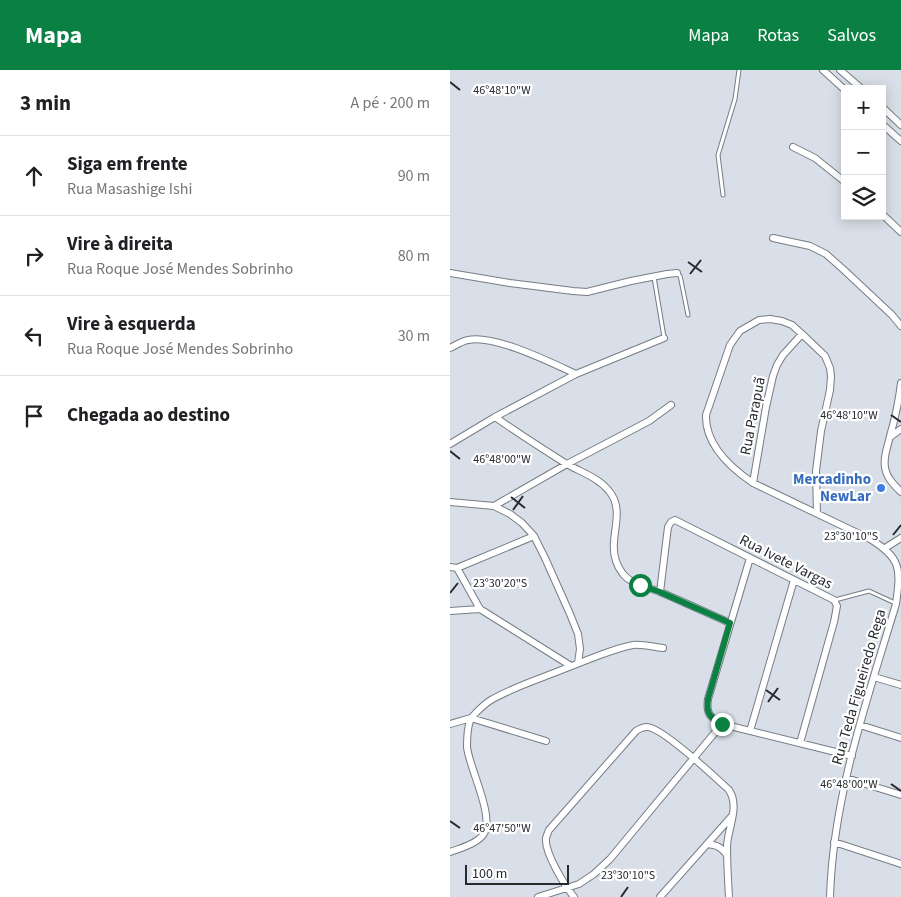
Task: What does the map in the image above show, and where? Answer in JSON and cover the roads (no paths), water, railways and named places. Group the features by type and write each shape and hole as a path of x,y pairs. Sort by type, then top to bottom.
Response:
{"street":[{"path":"823,70 841,86"},
{"path":"840,70 857,85"},
{"path":"886,111 901,125"},
{"path":"886,128 901,141"},
{"path":"793,147 815,158 841,179"},
{"path":"886,218 901,232"},
{"path":"773,238 810,246 826,254 892,315 901,326"},
{"path":"450,273 510,283 587,292 654,276 676,273"},
{"path":"817,513 816,471 821,431 830,390 830,368 825,356 792,325 770,319 760,320 740,331 730,345 706,415 708,432 713,442 731,465 753,483 870,539 884,548 901,538"},
{"name":"Rua Parapuã","path":"753,483 773,376 782,355 802,334"},
{"path":"450,444 494,417 576,374 664,338"},
{"path":"450,348 469,340 489,341 513,347 576,374"},
{"path":"901,383 885,455 885,466 888,476 894,486 901,492"},
{"path":"494,506 567,464 649,421 671,405"},
{"path":"494,417 567,464 602,483 611,493 617,506 614,554 624,575 640,585 730,623"},
{"path":"890,437 901,429"},
{"path":"450,502 494,506 522,522 534,536 578,634 580,649 575,665"},
{"name":"Rua Ivete Vargas","path":"660,592 668,527 675,520 834,600 837,606 834,622 800,742"},
{"path":"534,536 453,567 480,609 575,665"},
{"name":"Rua Teda Figueiredo Rega","path":"830,897 834,842 846,778 896,604 900,577 899,567 892,554 884,548"},
{"path":"750,558 708,699 708,712 710,716 722,724 852,756"},
{"path":"750,731 794,580"},
{"path":"450,611 480,609"},
{"path":"450,724 470,718 490,701 504,693 618,649 633,645 663,648"},
{"path":"874,677 901,685"},
{"path":"470,718 546,741"},
{"path":"450,852 476,841 482,836 487,824 484,806 467,748 470,718"},
{"path":"543,896 579,884 594,874 610,859 722,724"},
{"path":"860,725 901,738"},
{"path":"574,897 560,876 550,853 546,838 549,830 636,731 647,727 663,734 694,758 729,790 734,801 727,845 729,897"},
{"path":"846,778 901,795"},
{"path":"660,897 733,815"},
{"path":"834,842 901,864"},
{"path":"707,844 722,848 727,856"}],"lane":[{"path":"723,195 718,156 735,99 739,70"},
{"path":"676,273 680,276 688,315"},
{"path":"654,276 664,338"},
{"path":"834,600 869,591 896,604"}],"place":[{"name":"Mercadinho NewLar","path":"881,488"}]}
